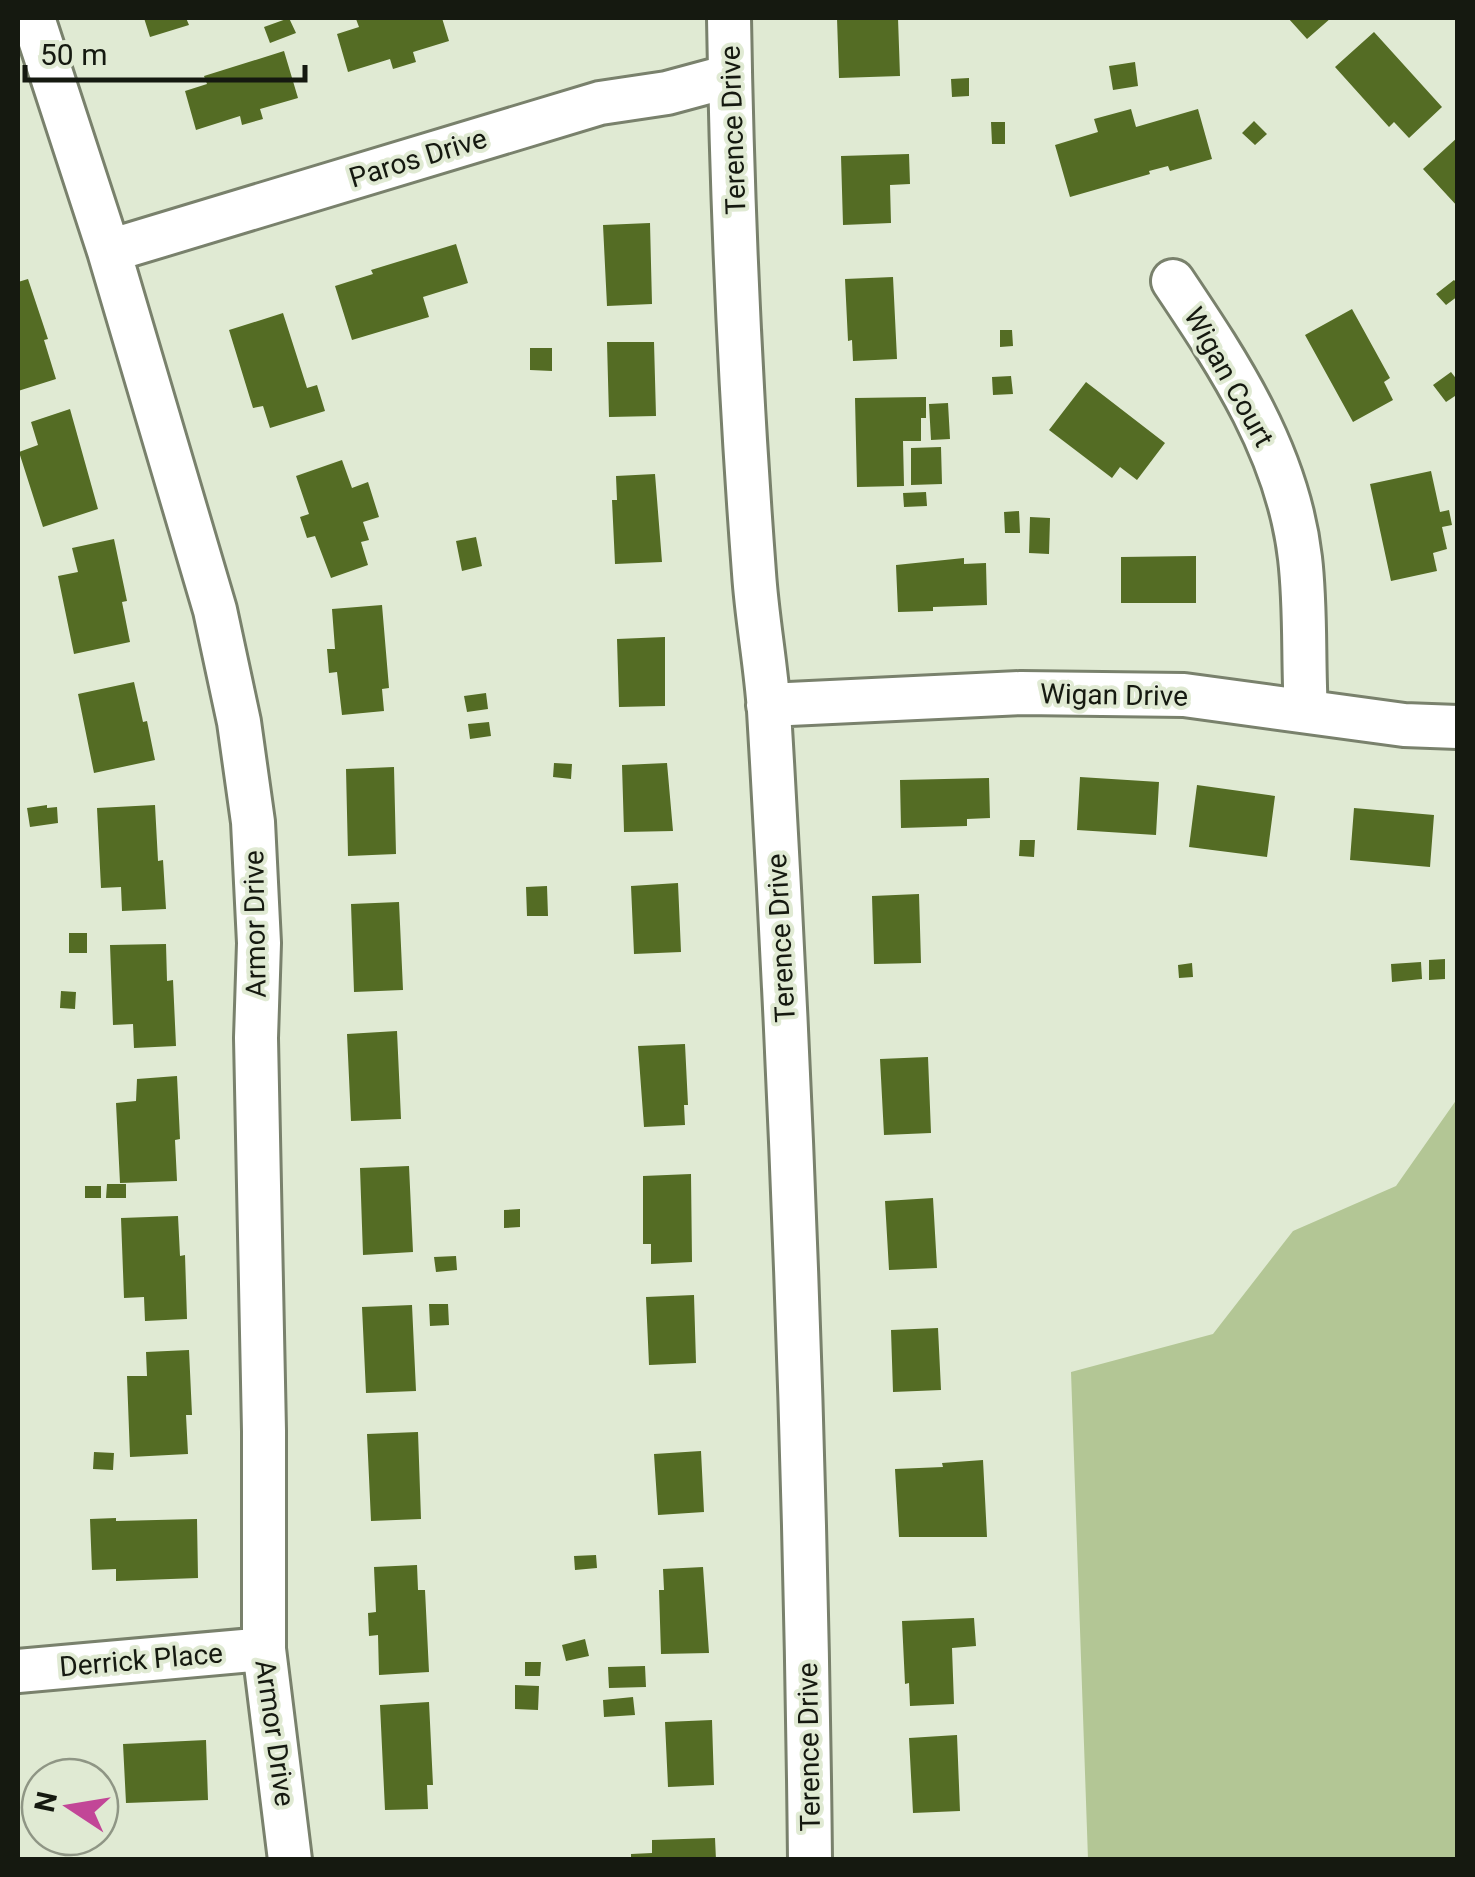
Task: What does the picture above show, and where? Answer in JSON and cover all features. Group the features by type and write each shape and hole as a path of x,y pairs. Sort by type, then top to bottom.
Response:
{"street":[{"name":"Armor Drive","path":"33,18 109,251 215,610 239,722 253,822 259,944 256,1038 264,1411 264,1648 290,1860"},
{"name":"Terence Drive","path":"729,18 746,446 754,577 768,705 795,1201 807,1579 810,1860"},
{"name":"Paros Drive","path":"109,251 600,102 667,93 730,76"},
{"name":"Wigan Court","path":"1173,281 1226,360 1260,423 1281,477 1300,554 1306,711"},
{"name":"Wigan Drive","path":"768,705 942,696 1184,695 1404,725 1458,728"},
{"name":"Derrick Place","path":"18,1670 264,1648"}],"green space":[{"path":"1457,1099 1457,1859 1088,1859 1071,1372 1213,1334 1293,1231 1396,1186"}],"building":[{"path":"144,18 186,18 189,25 150,37"},
{"path":"289,18 296,33 270,43 264,27"},
{"path":"442,18 449,41 413,52 416,62 393,69 390,59 348,72 337,34 359,27 356,19"},
{"path":"837,18 898,18 900,76 839,78"},
{"path":"1288,18 1331,18 1307,39"},
{"path":"1374,32 1442,107 1409,138 1394,122 1389,127 1335,67"},
{"path":"284,51 298,98 260,109 263,119 242,125 240,116 196,130 185,91 207,84 204,76"},
{"path":"1135,62 1138,86 1113,90 1109,66"},
{"path":"969,78 969,96 952,97 951,79"},
{"path":"1131,109 1136,127 1198,109 1212,159 1170,171 1168,166 1149,171 1150,174 1070,197 1055,145 1098,132 1094,119"},
{"path":"1254,121 1267,134 1255,145 1242,133"},
{"path":"991,122 1005,122 1005,144 992,144"},
{"path":"1458,137 1458,207 1423,169"},
{"path":"909,154 910,184 890,185 891,223 843,225 841,156"},
{"path":"650,223 652,304 607,306 603,225"},
{"path":"456,244 468,283 423,297 429,317 352,340 335,286 373,274 371,270"},
{"path":"893,277 897,359 853,361 852,340 848,341 845,279"},
{"path":"28,279 48,339 44,340 56,379 18,391 18,282"},
{"path":"1454,280 1458,296 1446,305 1436,294"},
{"path":"1352,309 1390,378 1384,382 1393,400 1353,422 1305,335"},
{"path":"283,313 307,388 317,385 325,411 270,428 263,406 253,408 229,330"},
{"path":"1000,330 1012,330 1013,346 1000,347"},
{"path":"607,342 654,342 656,416 609,417"},
{"path":"530,348 552,348 552,371 530,370"},
{"path":"1451,372 1458,381 1458,394 1446,402 1433,385"},
{"path":"1011,376 1013,394 993,395 992,377"},
{"path":"1086,382 1165,443 1137,480 1120,467 1112,478 1049,430"},
{"path":"926,397 921,441 903,441 904,486 857,487 855,398"},
{"path":"948,403 950,439 931,440 929,404"},
{"path":"70,409 98,509 43,527 19,452 38,445 31,422"},
{"path":"941,447 942,484 911,485 911,448"},
{"path":"342,460 352,488 368,482 379,517 363,522 369,540 361,542 368,565 331,578 315,536 307,538 300,517 309,514 296,476"},
{"path":"1431,471 1440,512 1449,510 1452,525 1442,527 1447,549 1433,553 1437,571 1391,581 1370,484"},
{"path":"655,474 662,562 615,564 612,500 617,500 616,476"},
{"path":"926,492 927,506 904,507 903,493"},
{"path":"1019,511 1020,533 1005,533 1004,512"},
{"path":"1030,517 1050,518 1049,554 1029,553"},
{"path":"476,537 482,566 462,571 456,541"},
{"path":"114,539 127,601 122,602 130,642 74,654 58,576 78,572 72,548"},
{"path":"1196,556 1196,603 1121,603 1121,557"},
{"path":"964,558 964,564 986,563 987,605 898,612 896,565"},
{"path":"382,605 389,688 382,689 384,711 342,715 337,672 329,673 327,649 335,649 332,609"},
{"path":"665,637 665,706 619,707 617,639"},
{"path":"134,682 155,760 94,773 78,694"},
{"path":"486,693 488,709 467,712 464,696"},
{"path":"489,722 491,736 470,739 468,724"},
{"path":"554,763 572,764 571,779 553,777"},
{"path":"667,763 673,831 624,832 622,765"},
{"path":"394,767 396,854 348,856 346,769"},
{"path":"1080,777 1159,782 1156,835 1077,830"},
{"path":"989,778 990,818 967,819 967,826 901,828 900,780"},
{"path":"1197,785 1275,796 1267,857 1189,847"},
{"path":"155,805 166,909 122,911 121,887 101,888 97,808"},
{"path":"57,807 58,823 30,827 27,808"},
{"path":"1354,808 1434,815 1430,867 1350,860"},
{"path":"1020,840 1035,840 1034,857 1019,856"},
{"path":"678,883 681,952 634,954 631,886"},
{"path":"547,886 548,916 527,916 526,887"},
{"path":"919,894 921,963 874,964 872,896"},
{"path":"399,902 403,990 354,992 351,904"},
{"path":"69,933 87,933 87,953 69,953"},
{"path":"166,944 167,981 173,980 176,1046 134,1048 133,1024 113,1025 110,945"},
{"path":"1445,959 1445,979 1429,980 1429,960"},
{"path":"1421,962 1422,979 1392,982 1391,964"},
{"path":"1192,963 1193,977 1179,978 1178,965"},
{"path":"61,991 76,992 75,1009 60,1008"},
{"path":"397,1031 401,1119 351,1121 347,1034"},
{"path":"685,1044 685,1125 644,1127 638,1046"},
{"path":"928,1057 931,1133 884,1135 880,1059"},
{"path":"177,1076 177,1181 120,1183 116,1103 136,1101 137,1079"},
{"path":"409,1166 413,1252 363,1255 360,1168"},
{"path":"691,1174 692,1262 651,1264 651,1244 643,1244 643,1176"},
{"path":"107,1184 126,1184 126,1198 106,1198"},
{"path":"85,1186 101,1186 101,1198 85,1198"},
{"path":"933,1198 937,1268 889,1270 885,1201"},
{"path":"520,1209 520,1227 504,1228 504,1210"},
{"path":"178,1216 180,1256 185,1255 187,1319 145,1321 144,1297 124,1298 121,1218"},
{"path":"456,1256 457,1270 436,1272 434,1257"},
{"path":"694,1295 696,1363 649,1365 646,1297"},
{"path":"429,1304 448,1304 449,1325 430,1326"},
{"path":"412,1305 416,1391 366,1393 362,1307"},
{"path":"938,1328 941,1390 893,1392 891,1330"},
{"path":"189,1350 192,1415 186,1415 188,1454 130,1457 127,1376 147,1376 146,1352"},
{"path":"418,1432 421,1519 371,1521 367,1434"},
{"path":"701,1451 704,1512 658,1515 654,1454"},
{"path":"94,1452 114,1453 113,1470 93,1469"},
{"path":"983,1460 987,1537 899,1537 895,1469"},
{"path":"90,1519 197,1519 198,1578 116,1581 116,1569 92,1570"},
{"path":"596,1555 597,1568 575,1570 574,1556"},
{"path":"417,1565 418,1590 425,1590 429,1672 379,1675 378,1635 369,1636 368,1613 376,1612 374,1567"},
{"path":"703,1567 709,1653 661,1654 659,1590 664,1590 663,1569"},
{"path":"974,1618 976,1646 952,1648 954,1704 910,1706 902,1621"},
{"path":"585,1639 589,1656 566,1661 562,1645"},
{"path":"525,1662 541,1662 540,1676 525,1676"},
{"path":"645,1666 646,1687 609,1688 608,1667"},
{"path":"515,1685 539,1686 538,1710 515,1709"},
{"path":"633,1697 635,1715 604,1717 603,1700"},
{"path":"429,1702 433,1785 427,1785 428,1809 385,1810 380,1705"},
{"path":"712,1720 714,1785 668,1787 665,1722"},
{"path":"957,1735 960,1811 913,1813 909,1738"},
{"path":"206,1740 208,1800 126,1803 123,1744"},
{"path":"715,1838 716,1860 631,1860 631,1854 652,1853 652,1840"}]}
